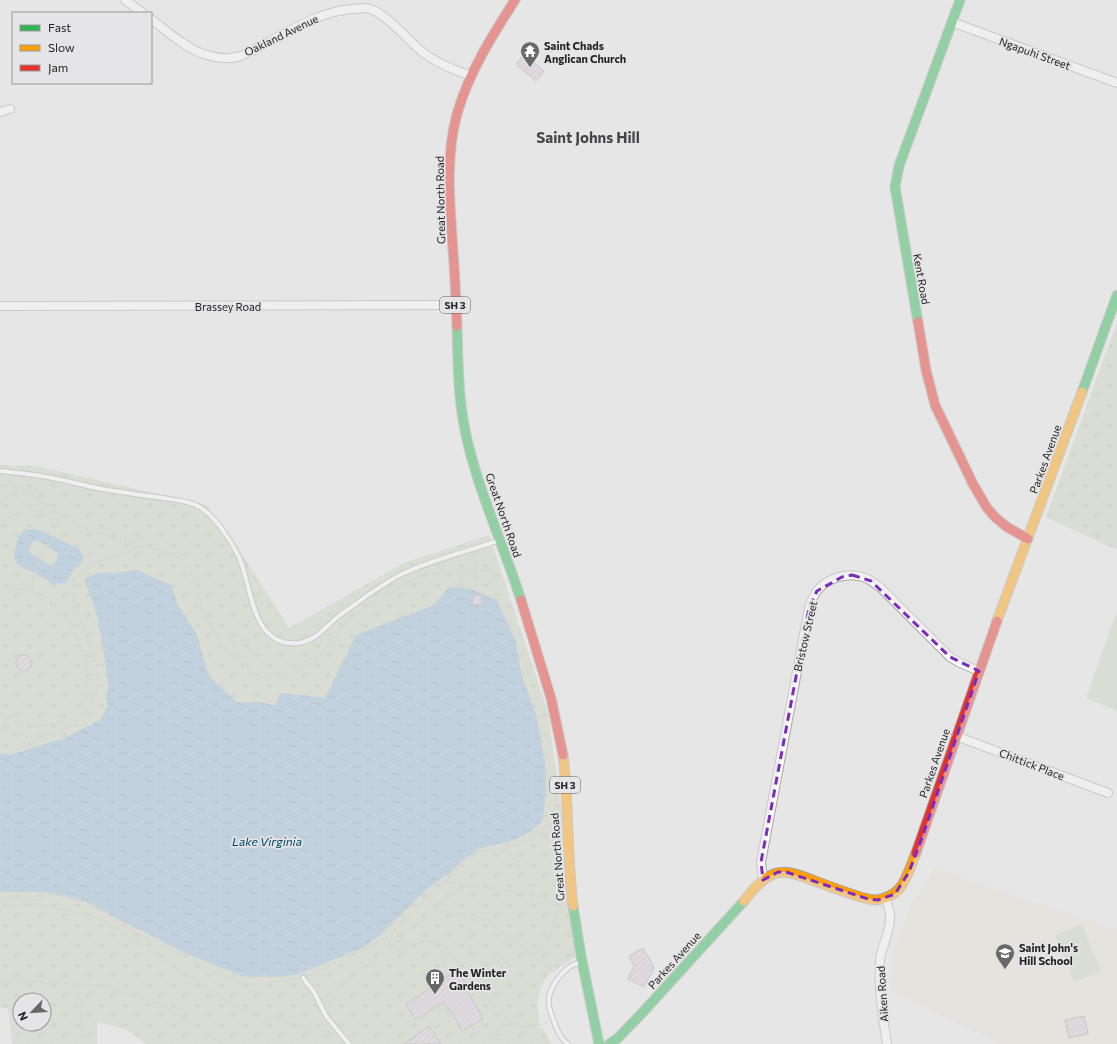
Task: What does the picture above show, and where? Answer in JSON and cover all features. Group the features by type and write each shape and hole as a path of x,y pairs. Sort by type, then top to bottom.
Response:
{"main road":[{"name":"Great North Road","path":"515,0 487,46 461,100 456,118 452,147 451,181 455,306 463,420 475,469 529,625 552,703 560,737 565,786 572,902 582,962 600,1044"},
{"name":"Kent Road","path":"960,0 899,166 895,187 896,199 926,370 935,405 973,484 987,508 1007,527 1028,539"},
{"name":"Parkes Avenue","path":"609,1044 622,1034 643,1012 763,880 778,872 786,872 806,877 868,899 878,900 891,896 899,889 909,872 923,835 979,671 1117,295"}],"street":[{"path":"125,0 136,3 142,12"},
{"name":"Oakland Avenue","path":"152,20 196,51 206,55 223,58 236,57 249,52 312,19 325,14 367,4 372,10 385,18 426,55 472,76"},
{"name":"Ngapuhi Street","path":"952,22 1117,83"},
{"path":"0,112 10,109"},
{"name":"Brassey Road","path":"0,306 455,306"},
{"name":"Bristow Street","path":"763,880 761,862 809,608 817,591 832,580 842,576 852,575 871,581 881,588 950,657 979,671"},
{"name":"Chittick Place","path":"956,736 1108,793"},
{"name":"Aiken Road","path":"886,898 890,916 880,960 879,977 880,996 887,1044"}],"lane":[{"path":"0,471 51,477 100,489 186,502 204,509 228,536 242,563 254,610 262,626 275,639 285,643 300,643 320,634 338,616 402,575 438,560 500,541"},
{"path":"568,1044 561,1037 552,1017 549,1000 552,988 557,979 570,965 582,962"},
{"path":"304,978 314,992 326,1016 349,1044"}],"path":[{"path":"0,478 31,494 60,515 91,531 140,546 174,554 190,569 198,592 203,616 222,643 250,671 262,678 285,673 314,662 355,613"},
{"path":"0,503 19,488"},
{"path":"0,526 11,516 23,511 35,510 60,515"},
{"path":"31,591 34,572 53,536 60,515"},
{"path":"0,728 13,734 38,738 57,733 70,726 87,709 96,694 97,667 73,599 73,581 82,570 140,546"},
{"path":"476,570 477,595"},
{"path":"367,606 424,574 491,570 494,571 496,575 494,579 482,586 448,585"},
{"path":"461,571 462,585"},
{"path":"0,588 31,591 48,598 76,635 81,647 87,674 85,696 78,710 66,719 49,726 25,726 0,713"},
{"path":"239,659 230,632 237,634 256,652 259,648 265,649 275,639"},
{"path":"243,640 249,641"},
{"path":"0,900 50,894 73,897 97,906 130,929 236,982 253,985 304,978 385,939 428,895 479,851 506,848 532,837 546,826 553,824"},
{"path":"506,848 526,878 532,895"},
{"path":"446,881 457,883 464,888"},
{"path":"326,1016 332,1000 343,982 392,947 447,897 464,888 480,887 532,895 560,902 560,907 543,946 538,950 530,952"},
{"path":"0,909 16,904 36,904 84,914 106,922 237,1008 304,1027 342,1035"},
{"path":"432,910 446,911 466,916 475,921"},
{"path":"540,1025 530,1027 520,1026 512,1022 506,1018 476,984 472,975 469,935 470,927 475,921 483,919 488,920 556,974 563,973"},
{"path":"392,947 399,951 406,947 436,941 443,945 465,974 472,975"},
{"path":"449,953 443,957 443,962 446,968 455,968 463,979 472,975"},
{"path":"0,983 28,981 105,986 163,1005 209,1036 225,1044"},
{"path":"468,991 476,984"},
{"path":"77,985 81,1005 84,1044"},
{"path":"489,1040 502,1026 512,1022"}],"highlighted area":[{"path":"852,575 871,581 950,657 979,671 923,835 909,872 895,894 878,900 868,899 786,872 778,872 763,880 761,862 809,608 817,591 842,577"}],"shaded area":[{"name":"Saint John's Hill School","path":"935,868 1117,931 1117,1044 1001,1044 891,991 894,949 912,904"}],"green space":[{"path":"1117,323 1117,550 1046,517"},
{"path":"0,465 36,466 206,505 233,540 289,628 404,563 489,535 548,712 561,808 575,957 548,975 541,988 537,1002 540,1024 537,1025 539,1028 542,1028 552,1044 146,1044 127,1030 97,1022 97,1044 12,1044 8,1008 0,1008"},
{"path":"1117,611 1117,711 1086,698"},
{"path":"1082,924 1101,972 1074,982 1055,935"},
{"path":"497,953 503,953 507,957 507,963 503,967 497,967 493,963 493,957"}],"water":[{"path":"36,529 79,549 84,558 75,568 66,583 53,584 17,564 14,554 19,535 24,530","holes":["35,541 39,541 58,553 54,566 28,552 31,544"]},
{"name":"Lake Virginia","path":"137,570 172,586 177,604 196,633 209,676 238,703 261,702 274,706 281,693 325,698 356,635 434,605 449,587 472,589 497,600 516,642 522,677 536,714 545,763 546,790 543,821 530,832 518,838 509,842 480,848 464,859 452,871 427,889 379,936 362,948 296,975 271,977 242,976 185,953 85,902 47,892 0,892 0,753 9,755 65,738 100,720 107,707 106,694 109,688 98,618 84,579 98,573 115,573"}],"building":[{"name":"Saint Chads Anglican Church","path":"524,54 544,71 536,81 516,64"},
{"path":"475,595 479,595 481,596 481,604 475,605 472,602 472,598"},
{"path":"24,655 31,660 32,663 27,670 24,671 17,666 16,663 21,656"},
{"path":"643,948 654,968 644,987 628,979 634,966 629,956"},
{"path":"453,973 459,973 469,989 467,990 483,1019 462,1031 450,1009 448,1011 443,1002 416,1020 406,1004"},
{"path":"1084,1016 1088,1034 1069,1038 1065,1020"},
{"path":"429,1026 441,1044 404,1044 419,1033"}],"traffic: fast":[{"path":"918,322 895,187 899,166 960,0"},
{"path":"1082,392 1117,295"},
{"path":"457,326 461,404 470,452 483,495 521,600"},
{"path":"609,1044 618,1038 643,1012 744,901"},
{"path":"573,906 581,956 599,1044"}],"traffic: slow":[{"path":"997,621 1082,392"},
{"path":"563,755 573,906"},
{"path":"744,901 765,879 769,876 782,872 799,875 863,898 871,900 883,899 894,893 902,885 907,877 916,853"}],"traffic: jam":[{"path":"457,326 449,182 453,131 462,99 475,69 515,0"},
{"path":"918,322 926,370 935,405 973,484 987,508 996,518 1007,527 1028,539"},
{"path":"521,600 551,698 563,755"},
{"path":"916,853 997,621"}],"place":[{"name":"Saint Chads Anglican Church","path":"530,68"},
{"name":"Saint John's Hill School","path":"1005,970"},
{"name":"The Winter Gardens","path":"435,995"}],"district":[{"name":"Saint Johns Hill","path":"588,137"}]}
